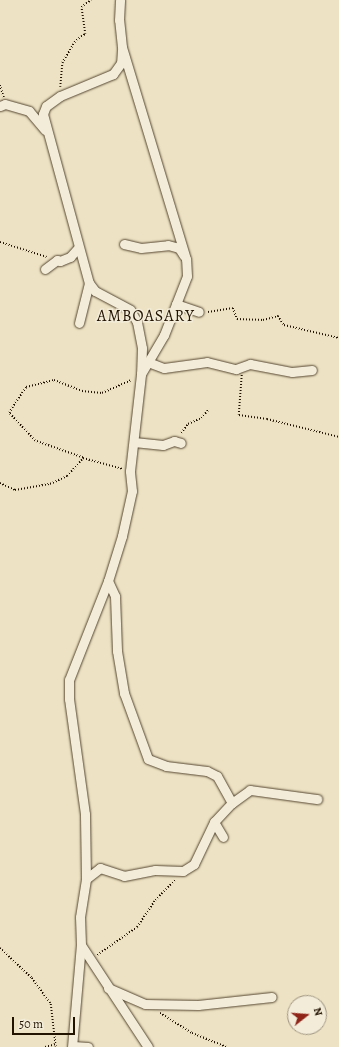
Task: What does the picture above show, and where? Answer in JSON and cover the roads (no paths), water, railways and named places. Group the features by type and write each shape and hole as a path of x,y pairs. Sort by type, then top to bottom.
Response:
{"street":[{"path":"88,1047 72,1046 81,945 80,918 86,879 85,814 69,698 69,680 108,581 122,536 132,490 130,471 141,374 142,348 138,322 130,310 95,292 88,283 43,114 46,106 60,96 114,74 121,63 122,47 119,20 120,0"},
{"path":"122,47 186,259 187,276 164,336 141,374"},
{"path":"3,105 29,111 47,133"},
{"path":"124,244 141,248 179,248 186,259"},
{"path":"45,269 56,260 60,261 70,257 78,248"},
{"path":"79,323 88,283"},
{"path":"176,304 199,312"},
{"path":"148,362 164,368 207,362 236,369 250,364 292,372 312,370"},
{"path":"134,442 163,445 178,442"},
{"path":"108,581 115,596 117,651 124,693 148,759 166,766 207,771 217,776 232,803"},
{"path":"86,879 100,868 124,876 155,870 183,871 194,864 214,822 232,803 250,790 317,799"},
{"path":"214,822 223,837"},
{"path":"81,945 92,959 108,988 148,1047"},
{"path":"108,988 145,1004 198,1005 272,997"}],"district":[{"name":"AMBOASARY","path":"146,316"}]}
